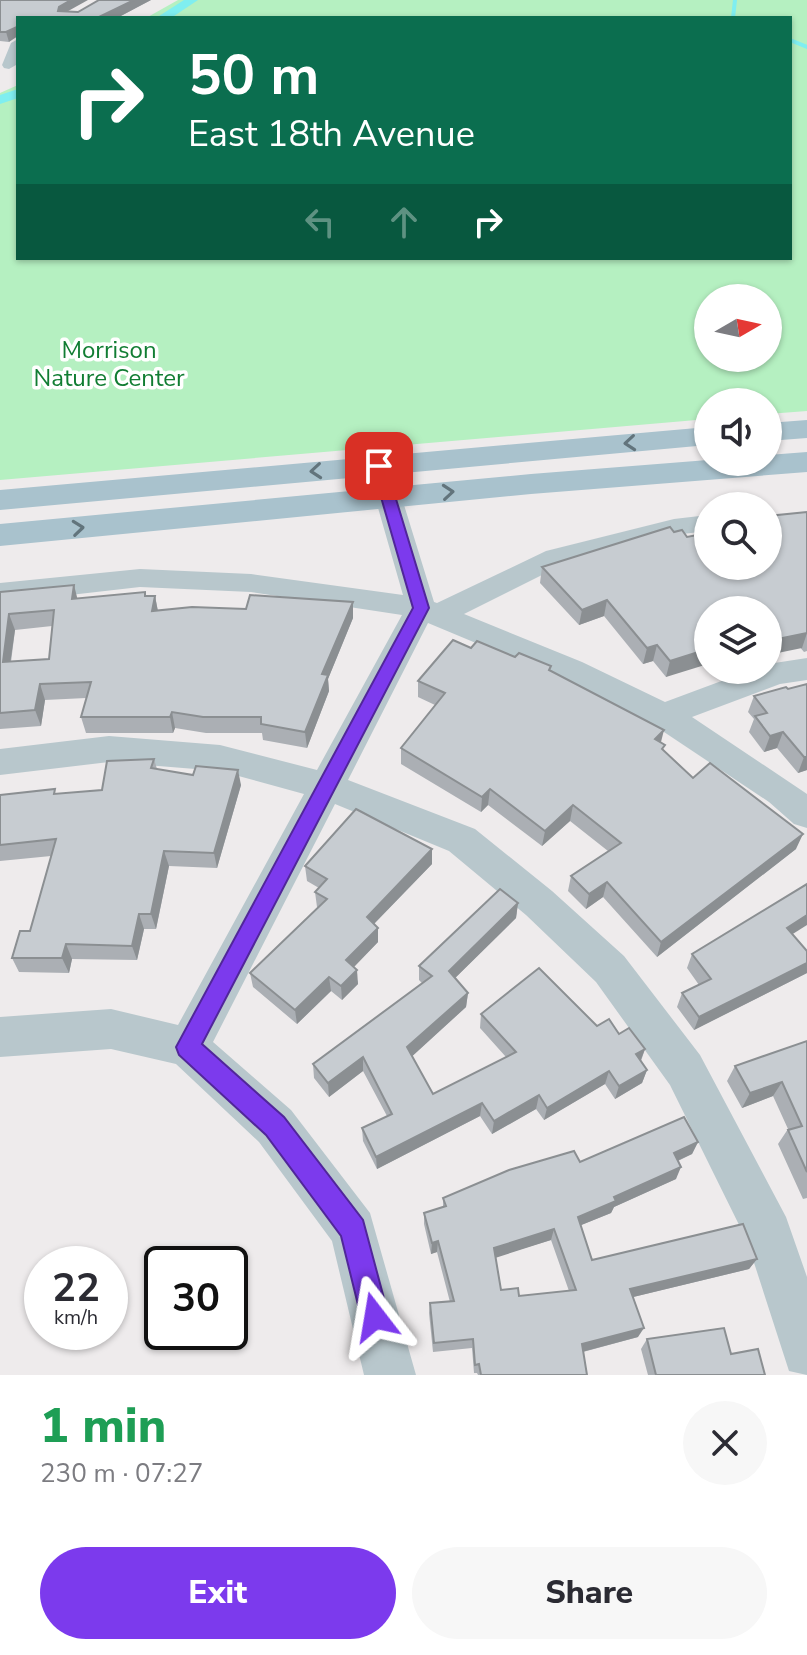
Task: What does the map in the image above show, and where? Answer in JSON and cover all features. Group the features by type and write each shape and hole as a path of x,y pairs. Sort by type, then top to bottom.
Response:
{"main road":[{"path":"782,431 807,429"},
{"path":"0,535 694,438"},
{"path":"0,500 807,462"}],"street":[{"path":"384,482 430,611"},
{"path":"188,1047 327,786 430,611 556,557 694,525"},
{"path":"0,593 140,578 251,583 430,611 571,670 664,715 781,792 807,814"},
{"path":"664,715 776,673 807,669"},
{"path":"0,762 109,749 220,758 327,786 462,840 539,903 610,969 685,1070 769,1234 807,1353"},
{"path":"0,1037 111,1029 188,1047 275,1126 353,1230 390,1375"}],"green space":[{"name":"Morrison Nature Center","path":"178,0 807,0 807,411 782,413 782,388 694,388 694,420 0,480 0,93 16,86 16,260 792,260 792,16 150,16"}],"building":[{"path":"0,0 71,0 59,7 58,11 78,12 99,0 134,0 101,16 16,16 16,27 0,32"},
{"path":"807,512 807,633 782,638 782,596 694,596 694,653 670,661 657,645 647,648 607,600 582,610 542,567 670,527 674,532 682,530 687,537 694,536 694,580 782,580 782,515"},
{"path":"74,585 72,599 145,592 145,596 155,596 152,611 192,607 246,609 250,595 353,602 322,674 328,675 305,732 261,724 261,717 203,717 172,712 170,717 81,717 91,682 40,684 35,710 0,713 0,592","holes":["54,610 49,659 3,662 9,614"]},
{"path":"453,640 471,648 477,641 515,657 519,653 551,666 549,670 664,730 655,739 665,745 662,749 693,778 710,763 803,834 661,942 607,882 589,894 571,876 621,843 573,805 545,831 490,789 482,797 401,748 445,693 418,681"},
{"path":"807,684 807,757 804,757 783,732 770,736 755,716 767,713 754,696"},
{"path":"154,759 151,768 193,775 196,766 238,770 214,853 164,851 151,914 139,914 132,946 66,944 62,958 12,958 20,931 30,931 56,839 0,845 0,795 55,789 54,794 102,790 107,761"},
{"path":"356,809 432,849 367,917 378,928 346,960 357,970 341,986 329,977 295,1010 250,973 327,899 315,892 327,879 305,866"},
{"path":"807,884 807,915 787,928 807,951 807,963 699,1017 682,993 711,979 692,954"},
{"path":"500,889 518,903 449,971 468,993 407,1047 433,1094 516,1052 481,1014 539,968 597,1026 609,1019 619,1034 629,1028 645,1049 636,1054 647,1070 619,1086 609,1071 547,1108 539,1095 494,1121 482,1103 376,1157 362,1128 392,1114 363,1057 328,1083 313,1064 432,976 419,966"},
{"path":"807,1041 807,1172 788,1130 802,1126 782,1082 750,1093 735,1066"},
{"path":"684,1117 698,1142 674,1153 681,1167 578,1217 592,1260 743,1224 757,1259 630,1289 644,1328 582,1344 587,1375 481,1375 479,1364 475,1365 473,1339 434,1343 430,1303 454,1301 438,1241 432,1243 424,1213 446,1206 443,1198 509,1170 574,1151 580,1162","holes":["554,1229 576,1290 519,1296 518,1288 501,1290 494,1248"]},
{"path":"724,1328 731,1354 758,1349 765,1375 656,1375 647,1339"}],"waterway":[{"path":"165,16 192,0"},
{"path":"733,16 735,0"},
{"path":"792,41 807,47"},
{"path":"0,100 16,94"}],"route":[{"path":"375,1317 353,1230 275,1126 188,1047 421,608 379,466"}]}
